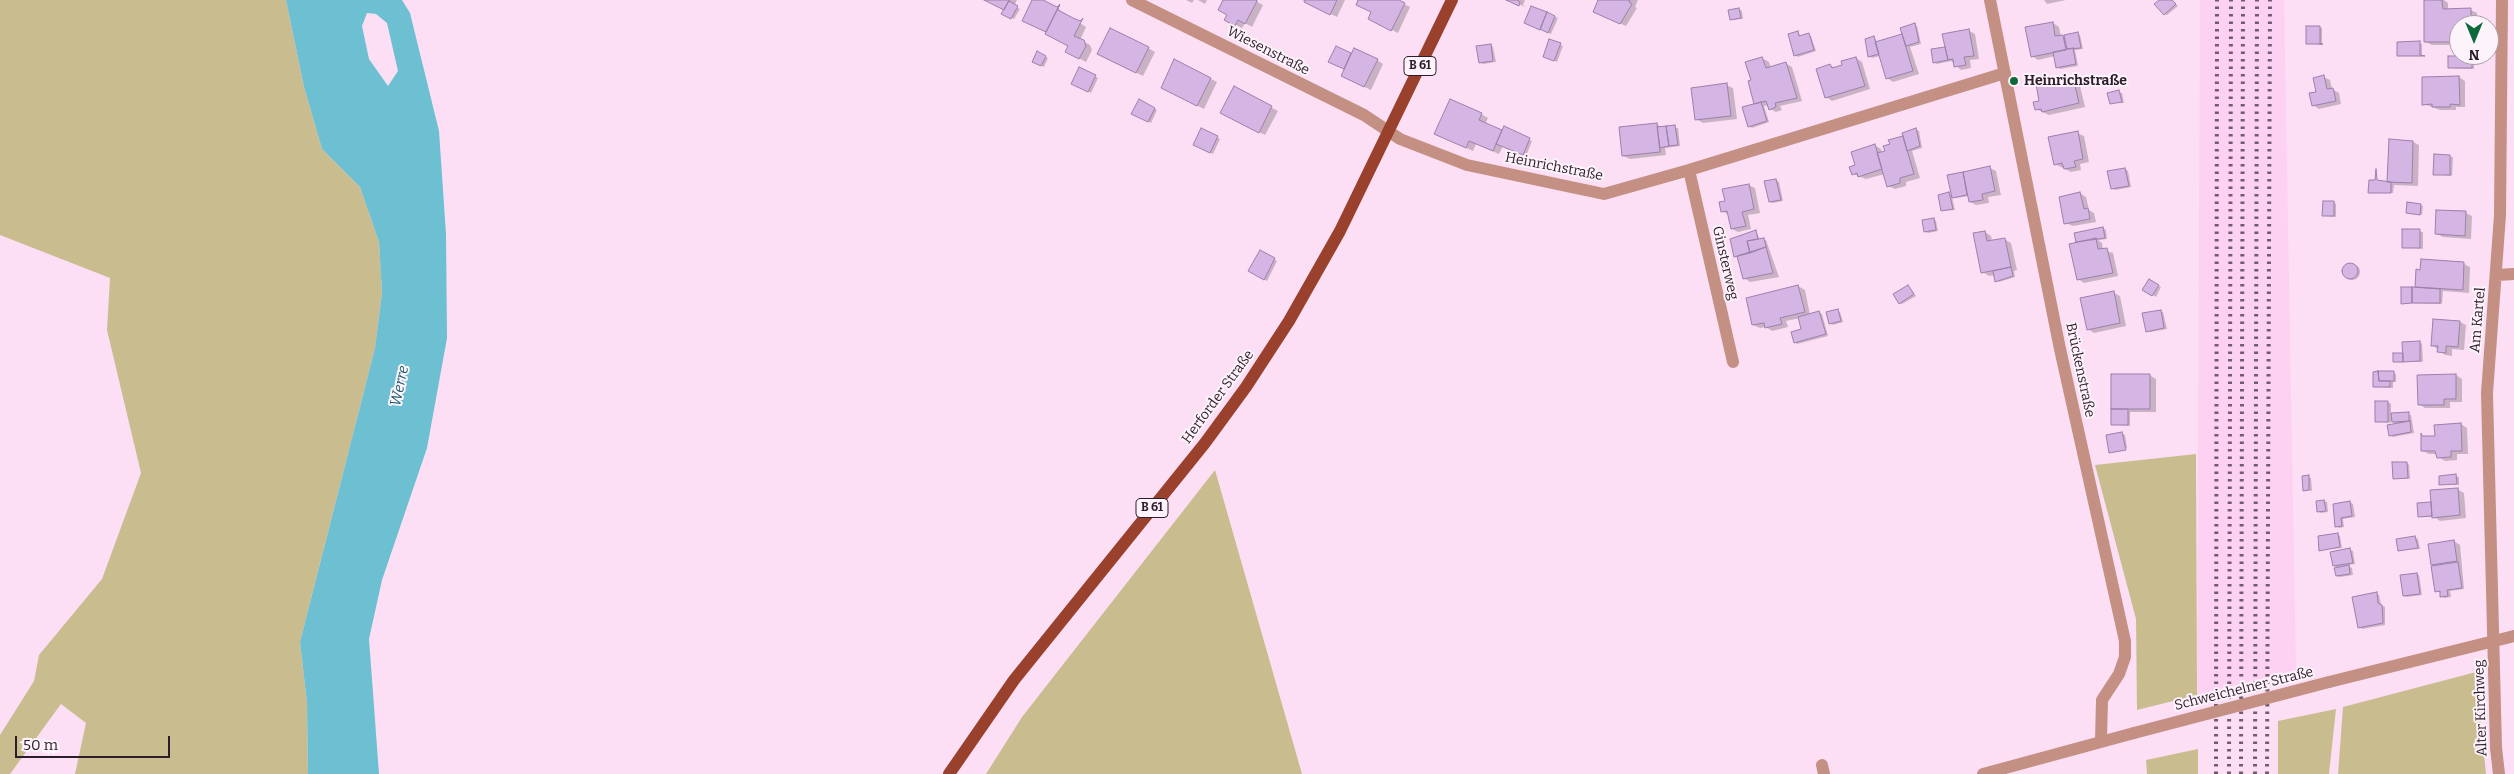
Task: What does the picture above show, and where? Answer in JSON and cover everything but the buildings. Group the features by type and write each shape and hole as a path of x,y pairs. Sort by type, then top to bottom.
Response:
{"main road":[{"name":"Herforder Straße","path":"949,774 1014,680 1205,443 1246,387 1289,321 1340,231 1452,0"}],"street":[{"name":"Wiesenstraße","path":"1132,0 1364,115 1388,132"},
{"name":"Brückenstraße","path":"1990,0 2060,349 2125,641 2125,657 2119,674 2102,700 2102,740"},
{"name":"Am Kartel","path":"2493,642 2487,393 2501,206 2502,0"},
{"name":"Heinrichstraße","path":"1388,132 1400,140 1467,165 1604,194 1689,170 2005,73"},
{"name":"Ginsterweg","path":"1689,170 1733,362"},
{"path":"2497,276 2514,274"},
{"name":"Schweichelner Straße","path":"1983,774 2011,770 2102,740 2514,636"},
{"name":"Alter Kirchweg","path":"2493,642 2496,748 2499,774"}],"shaded area":[{"path":"0,0 286,0 304,87 322,149 360,187 379,242 382,293 375,348 300,642 307,703 308,774 75,774 86,723 61,704 10,774 0,774 0,735 34,681 39,655 102,579 141,473 107,330 110,278 0,235"},
{"path":"2200,0 2284,0 2296,670 2197,695"},
{"path":"2196,454 2197,695 2137,710 2136,619 2095,465"},
{"path":"1215,470 1302,774 986,774 1022,717"},
{"path":"2476,672 2486,774 2338,774 2343,707"},
{"path":"2336,709 2329,774 2278,774 2278,721"},
{"path":"2198,749 2198,774 2147,774 2146,760"}],"water":[{"name":"Werre","path":"286,0 402,0 410,13 439,131 446,234 447,338 427,448 382,580 369,639 379,774 308,774 307,703 300,642 375,348 382,293 379,242 360,187 322,149 304,87","holes":["367,13 376,14 387,23 398,71 388,86 369,59 362,26"]}],"railway":[{"path":"2216,774 2217,0"},
{"path":"2229,774 2231,0"},
{"path":"2241,774 2243,0"},
{"path":"2255,774 2257,0"},
{"path":"2267,774 2270,0"}],"place":[{"name":"Heinrichstraße","path":"2014,81"}]}
